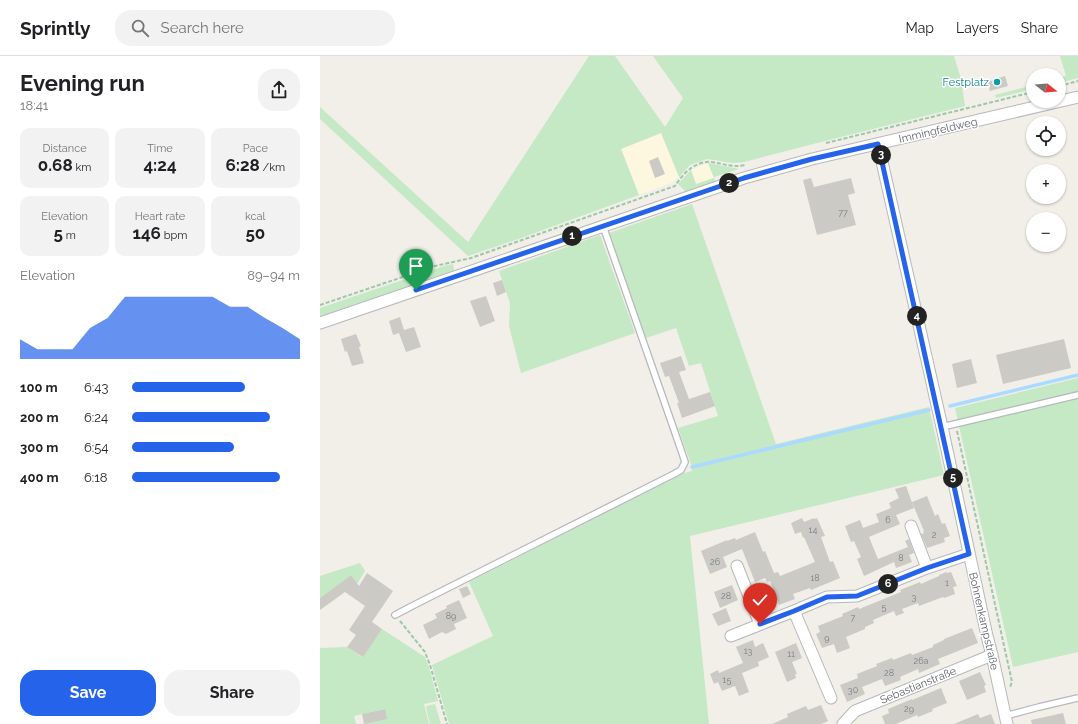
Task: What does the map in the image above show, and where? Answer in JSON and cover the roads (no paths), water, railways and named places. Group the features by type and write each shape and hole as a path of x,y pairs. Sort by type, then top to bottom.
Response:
{"street":[{"name":"Immingfeldweg","path":"320,323 744,178 812,159 1078,97"},
{"name":"Bohnenkampstraße","path":"878,144 1006,720"},
{"path":"911,526 927,568"},
{"path":"731,636 827,597 857,596 927,568 969,554"},
{"path":"737,566 760,624"},
{"path":"794,611 831,698"},
{"name":"Sebastianstraße","path":"845,723 856,711 992,655"}],"lane":[{"path":"395,615 681,470 685,462 603,226"},
{"path":"942,427 1078,395"},
{"path":"1006,720 1039,707 1078,698"}],"waterway":[{"path":"950,406 1078,375"},
{"path":"692,467 929,410"}],"place":[{"name":"Festplatz","path":"997,82"}]}
